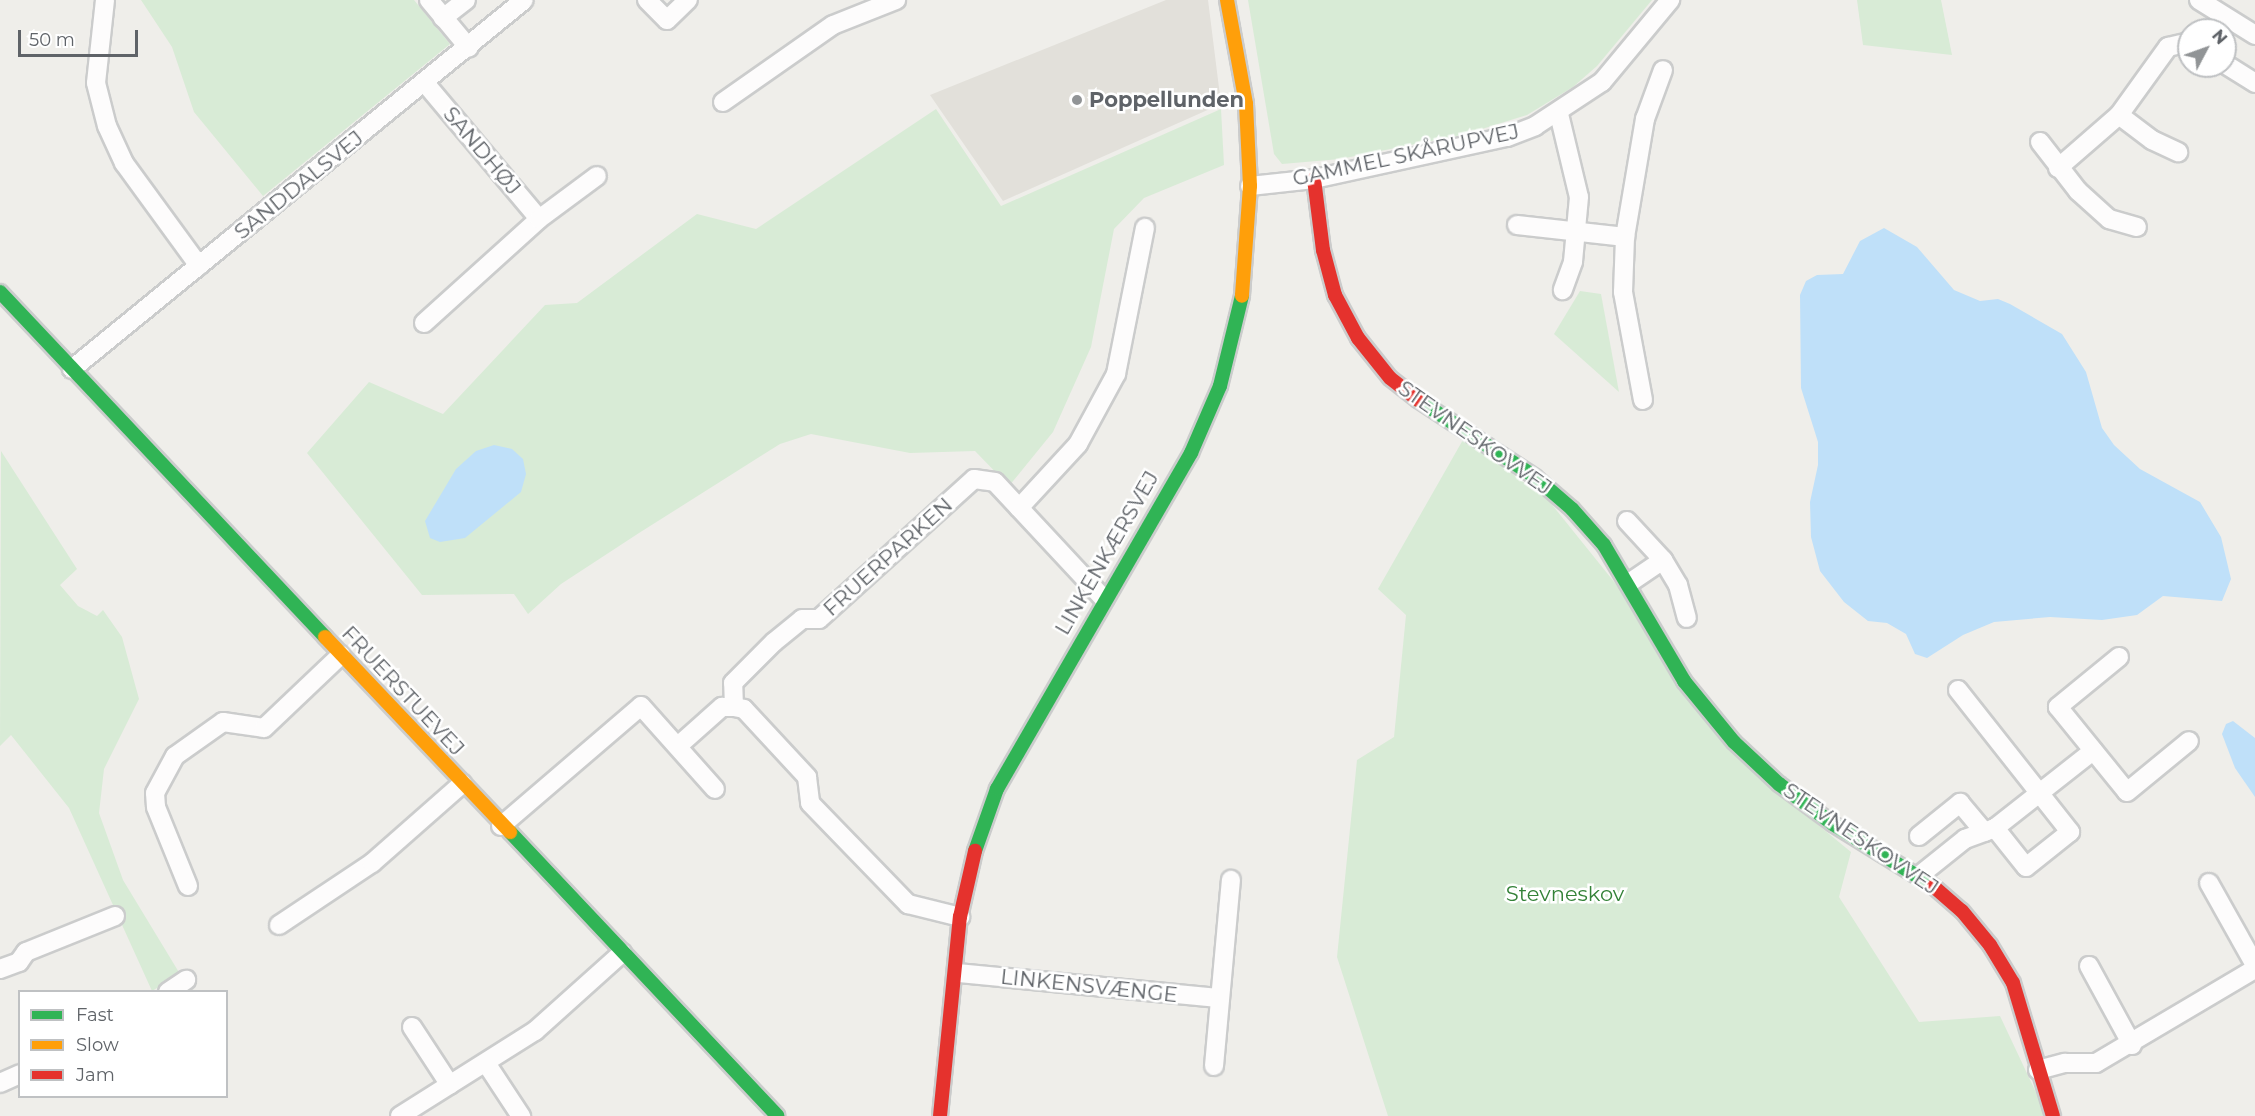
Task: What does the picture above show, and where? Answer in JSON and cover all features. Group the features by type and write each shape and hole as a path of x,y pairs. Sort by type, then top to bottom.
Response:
{"street":[{"path":"105,0 96,82 107,126 124,163 200,266"},
{"path":"429,0 469,48"},
{"path":"443,18 466,0"},
{"name":"SANDDALSVEJ","path":"72,369 469,48 524,0"},
{"path":"647,0 667,20 688,0"},
{"path":"723,102 833,25 896,0"},
{"name":"LINKENKÆRSVEJ","path":"940,1116 957,973 960,917 977,840 997,789 1104,599 1191,453 1220,386 1242,298 1250,186 1246,104 1227,0"},
{"name":"GAMMEL SKÅRUPVEJ","path":"1250,186 1314,179 1507,137 1559,114 1602,82 1670,0"},
{"path":"2199,0 2255,35"},
{"path":"2058,168 2119,115 2168,47 2177,45"},
{"path":"1643,400 1623,292 1625,237 1645,119 1663,70"},
{"path":"2237,72 2255,83"},
{"name":"SANDHØJ","path":"425,83 539,219"},
{"path":"1559,114 1579,197 1578,231 1573,262 1563,290"},
{"path":"2119,115 2152,140 2178,152"},
{"path":"2040,142 2058,168 2109,219 2137,227"},
{"path":"424,323 539,219 597,176"},
{"name":"STEVNESKOVVEJ","path":"1314,179 1323,250 1332,284 1358,338 1390,378 1431,410 1536,477 1572,509 1604,545 1629,583 1684,681 1734,742 1779,784 1833,824 1920,875 1962,911 1990,945 2013,983 2053,1116"},
{"path":"1516,225 1625,237"},
{"path":"1019,508 1078,444 1116,374 1145,228"},
{"name":"FRUERSTUEVEJ","path":"0,292 501,826 778,1116"},
{"name":"FRUERPARKEN","path":"734,707 734,682 774,642 802,619 819,619 974,479 995,482 1104,599"},
{"path":"1627,521 1663,560 1677,585 1687,618"},
{"path":"1629,583 1663,560"},
{"path":"188,886 156,807 155,793 175,756 223,722 264,728 341,655"},
{"path":"2119,657 2058,707 2127,792 2189,741"},
{"path":"1919,836 1960,803 2026,867 2070,832 1958,690"},
{"path":"501,826 641,706 715,789"},
{"path":"678,746 722,707 744,709 807,777 810,803 908,903 960,917"},
{"path":"1920,875 1965,839 1990,830 2093,751"},
{"path":"279,925 372,863 462,784"},
{"path":"1214,1066 1231,880"},
{"path":"2038,1070 2066,1063 2096,1063 2132,1045 2255,967 2209,883"},
{"path":"0,969 19,962 26,952 115,916"},
{"path":"400,1116 535,1031 622,953"},
{"path":"2089,966 2132,1045"},
{"name":"LINKENSVÆNGE","path":"957,973 1220,999"},
{"path":"171,990 186,980"},
{"path":"412,1027 450,1086"},
{"path":"486,1063 521,1116"},
{"path":"0,1083 18,1075"}],"shaded area":[{"name":"Poppellunden","path":"1166,0 1208,0 1221,104 1003,201 930,95"}],"green space":[{"path":"141,0 414,0 450,44 263,196 194,112 172,47"},
{"path":"1248,0 1652,0 1597,66 1573,87 1527,115 1466,134 1340,159 1282,164 1274,154"},
{"path":"1857,0 1941,0 1952,55 1863,45"},
{"path":"936,109 1001,206 1221,109 1224,165 1144,198 1114,229 1091,347 1053,432 1009,486 975,451 910,453 811,434 780,444 639,533 561,584 528,614 514,594 422,595 307,453 369,382 443,414 545,305 577,303 697,214 756,229"},
{"path":"1580,291 1601,294 1619,392 1554,334"},
{"name":"Stevneskov","path":"1464,438 1549,501 1615,583 1762,779 1851,852 1839,897 1919,1022 2000,1016 2047,1116 1388,1116 1337,957 1357,760 1394,737 1406,615 1378,589"},
{"path":"1,451 77,569 60,585 78,606 97,616 103,610 122,637 139,699 104,769 99,813 123,880 180,974 152,990 69,808 11,735 0,746"}],"water":[{"path":"1884,228 1917,247 1954,290 1980,301 1998,299 2062,334 2086,372 2102,428 2114,445 2140,469 2200,502 2221,537 2231,579 2222,601 2163,596 2137,615 2102,620 2050,617 1994,622 1963,635 1927,658 1915,654 1906,634 1887,623 1868,621 1844,602 1820,571 1811,537 1810,502 1818,465 1818,442 1801,388 1800,295 1806,281 1817,275 1843,274 1860,241"},
{"path":"494,445 512,449 523,459 526,474 521,492 465,538 440,542 430,538 425,521 456,469 476,451"},
{"path":"2233,721 2255,738 2255,797 2235,768 2222,734 2226,724"}],"traffic: fast":[{"path":"0,292 325,637"},
{"path":"975,851 997,789 1191,453 1220,386 1242,296"},
{"path":"1418,400 1535,477 1572,509 1604,545 1684,681 1734,742 1779,784 1833,824 1933,886"},
{"path":"510,832 778,1116"}],"traffic: slow":[{"path":"1227,0 1246,104 1250,186 1242,296"},
{"path":"325,637 510,832"}],"traffic: jam":[{"path":"1314,179 1323,250 1335,295 1358,338 1390,378 1418,400"},
{"path":"940,1116 960,917 975,851"},
{"path":"1933,886 1962,911 1990,945 2013,983 2053,1116"}],"place":[{"name":"Poppellunden","path":"1077,100"}]}
